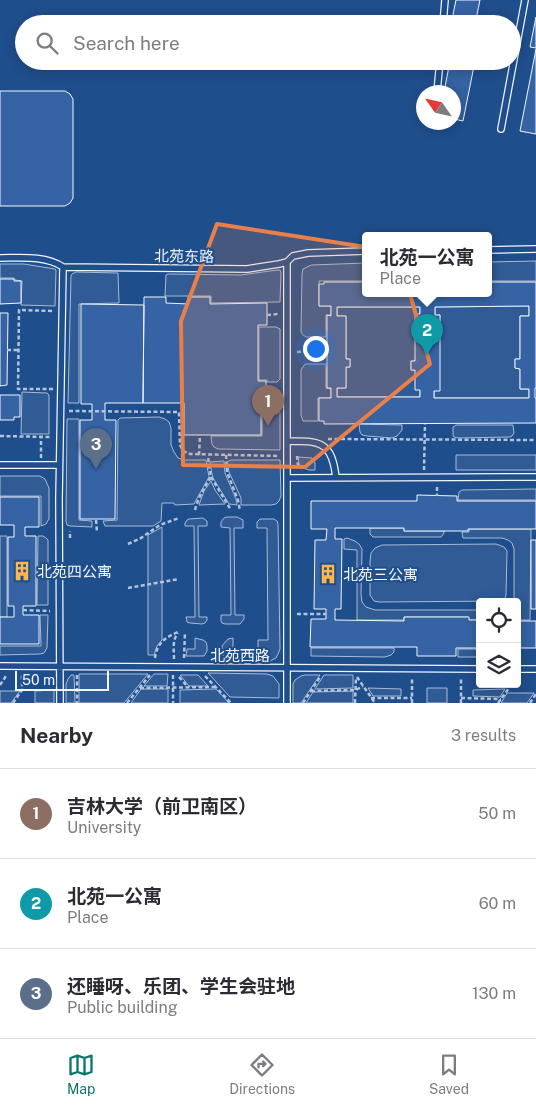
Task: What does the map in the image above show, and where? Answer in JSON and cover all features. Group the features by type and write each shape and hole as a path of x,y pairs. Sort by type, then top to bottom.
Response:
{"lane":[{"path":"444,15 446,0"},
{"path":"521,22 525,0"},
{"path":"438,85 439,70"},
{"path":"501,129 512,70"},
{"path":"492,250 536,249"},
{"name":"北苑东路","path":"0,258 36,258 63,266 247,270 287,262 294,256 308,253 362,251"},
{"path":"287,262 287,703"},
{"path":"60,703 59,465 63,266"},
{"path":"287,441 309,441 323,445 328,449 331,456 336,478"},
{"path":"0,465 59,465"},
{"path":"287,478 536,477"},
{"name":"北苑西路","path":"0,666 476,669"},
{"path":"521,669 536,669"}],"path":[{"path":"53,389 18,388 18,350 19,310 54,311"},
{"path":"7,350 18,350"},
{"path":"297,352 327,351"},
{"path":"67,411 179,412 180,445 183,451 199,455 280,456"},
{"path":"424,470 425,424"},
{"path":"199,455 200,435"},
{"path":"0,436 52,437"},
{"path":"41,437 41,458"},
{"path":"327,439 536,440"},
{"path":"208,455 211,477 230,510"},
{"path":"226,455 227,472 238,500 240,511"},
{"path":"195,510 197,501 211,477"},
{"path":"436,487 436,496"},
{"path":"128,544 160,525 179,518"},
{"path":"96,520 96,532"},
{"path":"70,532 70,538"},
{"path":"128,588 179,579"},
{"path":"23,610 50,611"},
{"path":"296,614 326,614"},
{"path":"155,658 156,650 160,643 180,631 176,636 174,644 174,658"},
{"path":"184,658 185,632"},
{"path":"203,673 231,703"},
{"path":"77,674 77,703"},
{"path":"127,703 152,674"},
{"path":"303,703 322,674"},
{"path":"0,685 7,675"},
{"path":"13,703 22,690 22,675"},
{"path":"173,703 173,675 180,677 188,687"},
{"path":"356,703 356,676 375,703"},
{"path":"412,677 412,703"},
{"path":"461,677 461,703"},
{"path":"311,691 356,690 363,686"},
{"path":"140,688 216,687"},
{"path":"498,703 509,688"},
{"path":"530,703 536,694"},
{"path":"371,698 412,698"},
{"path":"461,698 501,699"}],"highlighted area":[{"path":"217,224 398,252 430,364 305,467 183,465 181,321"}],"shaded area":[{"path":"536,261 536,281 492,281 492,262"},
{"path":"362,263 362,281 319,281 319,306 331,306 331,315 326,315 326,337 306,337 301,332 302,274 303,269 311,265"},
{"path":"0,264 24,264 55,269 55,306 21,305 22,281 15,280 14,278 0,278"},
{"path":"280,270 281,273 280,302 211,303 211,296 165,296 166,275 168,274 241,275"},
{"path":"76,272 118,273 119,303 79,304 79,403 68,403 71,276"},
{"path":"529,306 529,316 520,316 520,359 515,359 515,368 520,369 520,389 529,389 529,398 434,398 440,315 435,315 435,307"},
{"path":"337,307 420,307 415,361 411,361 411,370 415,370 420,397 337,397 337,388 346,388 346,367 350,367 350,359 346,359 346,316 337,316"},
{"path":"259,327 276,327 280,329 280,379 277,382 259,380"},
{"path":"305,364 326,364 326,388 331,389 331,398 318,398 318,421 303,421 301,415 301,370"},
{"path":"22,392 47,393 49,395 49,434 21,434"},
{"path":"262,404 278,407 280,412 280,450 218,449 214,447 211,436 262,436"},
{"path":"159,417 169,422 171,445 178,458 184,460 206,460 209,477 194,504 175,505 174,503 162,503 161,521 153,526 105,526 103,521 117,520 118,420 120,418"},
{"path":"67,419 79,419 79,520 92,521 92,527 70,526 67,525 66,521"},
{"path":"359,424 402,425 402,430 397,436 392,438 367,436 362,435 360,432"},
{"path":"456,425 513,425 514,433 510,437 458,438 453,435 453,427"},
{"path":"456,455 536,455 536,470 456,470"},
{"path":"298,457 312,458 315,463 315,470 301,467"},
{"path":"231,460 280,460 281,496 279,501 271,505 241,505 241,498 229,472 227,462"},
{"path":"224,461 225,473 237,505 229,504 213,478 210,462"},
{"path":"0,476 40,476 45,479 49,488 49,519 46,524 41,526 41,496 0,496"},
{"path":"211,481 225,504 199,505 204,491"},
{"path":"536,489 536,500 458,500 459,492 462,490"},
{"path":"227,517 237,517 243,520 243,528 234,528 235,615 244,615 244,619 240,624 225,624 221,621 221,615 231,615 230,528 221,527 221,522"},
{"path":"203,518 207,521 207,526 198,526 199,617 207,617 207,620 202,624 187,622 186,617 195,617 194,526 185,526 185,523 189,519"},
{"path":"260,519 274,519 278,524 280,649 276,658 270,661 228,660 222,654 222,646 228,639 233,638 233,650 258,650 258,640 268,640 267,528 257,528 257,522"},
{"path":"162,527 162,640 157,646 154,655 148,655 148,535"},
{"path":"370,528 404,528 404,531 444,531 444,533 441,537 373,537 370,534"},
{"path":"469,529 531,529 530,620 521,620 521,598 514,598 514,549 512,543 502,538 463,538 462,532 469,532"},
{"path":"0,536 7,536 7,617 0,617"},
{"path":"38,536 43,536 48,540 48,605 37,605"},
{"path":"347,538 355,541 362,549 361,594 362,602 366,607 375,610 476,610 476,620 469,620 468,617 404,617 404,620 357,620 357,550 344,549 344,539"},
{"path":"496,544 504,547 507,551 505,598 476,598 476,601 374,601 370,595 371,553 375,548 382,545"},
{"path":"40,615 48,615 47,648 44,653 0,655 0,646 41,646"},
{"path":"195,638 206,642 207,651 204,656 186,656 187,649 195,649"},
{"path":"311,648 394,648 394,652 385,657 311,656"},
{"path":"458,649 476,649 476,657 458,657"},
{"path":"208,673 267,674 273,676 279,684 279,698 230,697"},
{"path":"79,674 148,674 124,703 79,703"},
{"path":"154,674 168,674 167,686 144,686"},
{"path":"71,675 74,675 75,703 66,703 66,684"},
{"path":"180,675 198,675 208,686 189,686"},
{"path":"305,675 320,675 301,703 293,703 293,684 295,680"},
{"path":"324,675 353,675 353,688 315,689"},
{"path":"368,688 401,689 401,696 373,696"},
{"path":"427,688 447,688 447,703 427,703"},
{"path":"141,689 168,689 168,703 131,703"},
{"path":"216,689 229,703 180,703 180,690"},
{"path":"505,689 500,697 473,696 473,690"},
{"path":"54,690 54,703 35,703 35,691"},
{"path":"0,691 20,691 11,703 0,703"},
{"path":"353,691 353,703 306,703 313,692"},
{"path":"507,693 534,693 527,703 501,703"}],"building":[{"path":"456,0 480,0 477,15 453,15"},
{"path":"536,17 536,48 530,47"},
{"path":"536,49 536,134 520,131"},
{"path":"448,70 473,70 463,121 461,121 461,85 445,85"},
{"path":"0,91 65,91 73,99 73,198 65,206 0,206"},
{"path":"0,279 21,281 21,303 0,304"},
{"path":"324,282 362,282 362,297 492,297 492,282 536,282 536,423 324,424 324,421 319,421 319,398 331,398 331,388 327,388 327,315 331,316 331,306 319,306 319,284 324,284","holes":["529,306 529,316 520,316 520,359 515,359 515,368 520,369 520,389 529,389 529,398 434,398 434,391 440,391 440,315 435,315 435,307","337,307 420,307 420,314 415,314 415,361 411,361 411,370 415,370 415,390 420,390 420,397 337,397 337,388 346,388 346,367 350,367 350,359 346,359 346,316 337,316"]},
{"path":"144,297 166,297 166,303 188,304 188,297 210,297 210,304 267,303 267,325 258,325 258,381 266,381 266,403 261,403 261,435 184,435 184,403 143,403"},
{"path":"81,304 144,305 143,403 105,403 105,420 116,420 115,519 80,519 80,420 92,420 92,404 81,404"},
{"path":"0,313 8,313 7,385 0,386"},
{"path":"0,395 20,395 20,417 14,417 14,420 0,420"},
{"name":"北苑三公寓","path":"417,495 457,496 457,501 536,501 536,529 404,531 404,528 335,528 335,539 342,539 341,609 335,609 335,620 404,621 404,617 469,617 469,620 476,620 476,648 456,648 456,656 417,656 417,647 310,647 311,619 326,619 326,609 314,609 315,540 326,540 327,529 311,529 311,501 417,501"},
{"name":"北苑四公寓","path":"0,497 39,497 39,527 25,527 25,536 36,536 36,606 23,606 23,615 39,615 39,644 0,644 0,617 14,617 14,606 8,606 8,537 14,537 14,525 0,525"},
{"path":"531,540 536,540 536,609 531,609"},
{"path":"521,621 536,621 536,648 521,648"}],"place":[{"name":"北苑一公寓","path":"427,355"},
{"name":"吉林大学（前卫南区）","path":"268,426"},
{"name":"还睡呀、乐团、学生会驻地","path":"96,469"},
{"name":"北苑四公寓","path":"22,571"},
{"name":"北苑三公寓","path":"328,574"}]}
